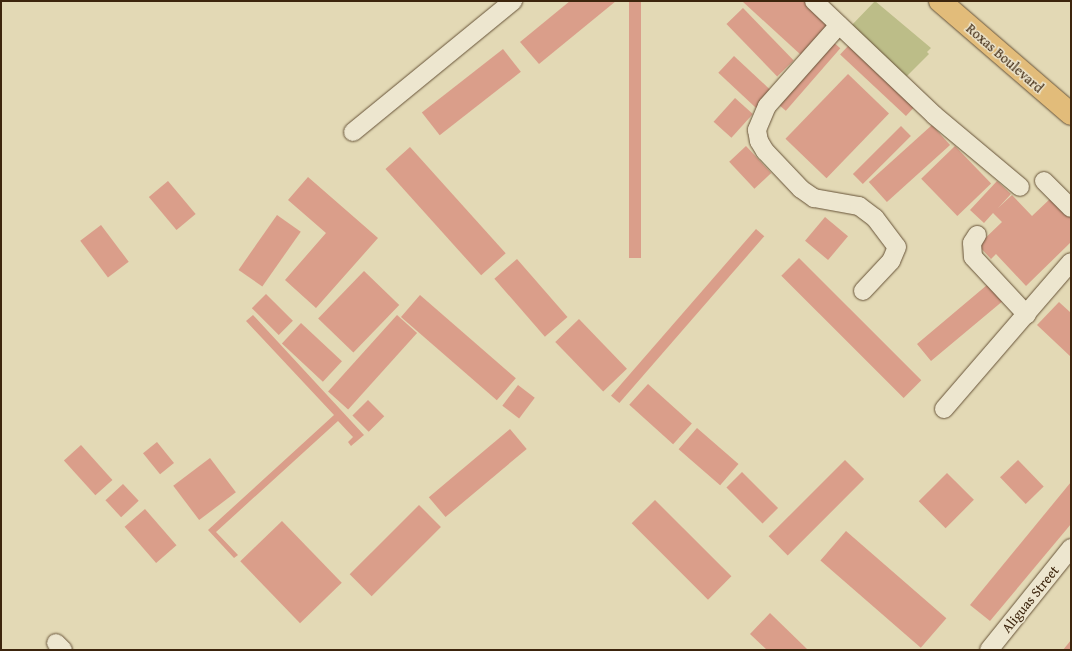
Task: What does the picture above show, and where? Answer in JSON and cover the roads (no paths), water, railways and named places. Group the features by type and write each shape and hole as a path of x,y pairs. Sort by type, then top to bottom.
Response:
{"main road":[{"name":"Roxas Boulevard","path":"940,1 1071,114"}],"street":[{"path":"353,132 513,1"},
{"path":"814,1 934,115 1020,187"},
{"path":"839,25 767,106 757,130 759,141 765,151 802,189 814,198 859,206 875,218 898,247 891,261 863,291"},
{"path":"1044,182 1071,208"},
{"path":"977,235 972,243 973,257 1027,314"},
{"path":"944,409 1071,262"},
{"name":"Aliguas Street","path":"989,650 1071,548"}]}
